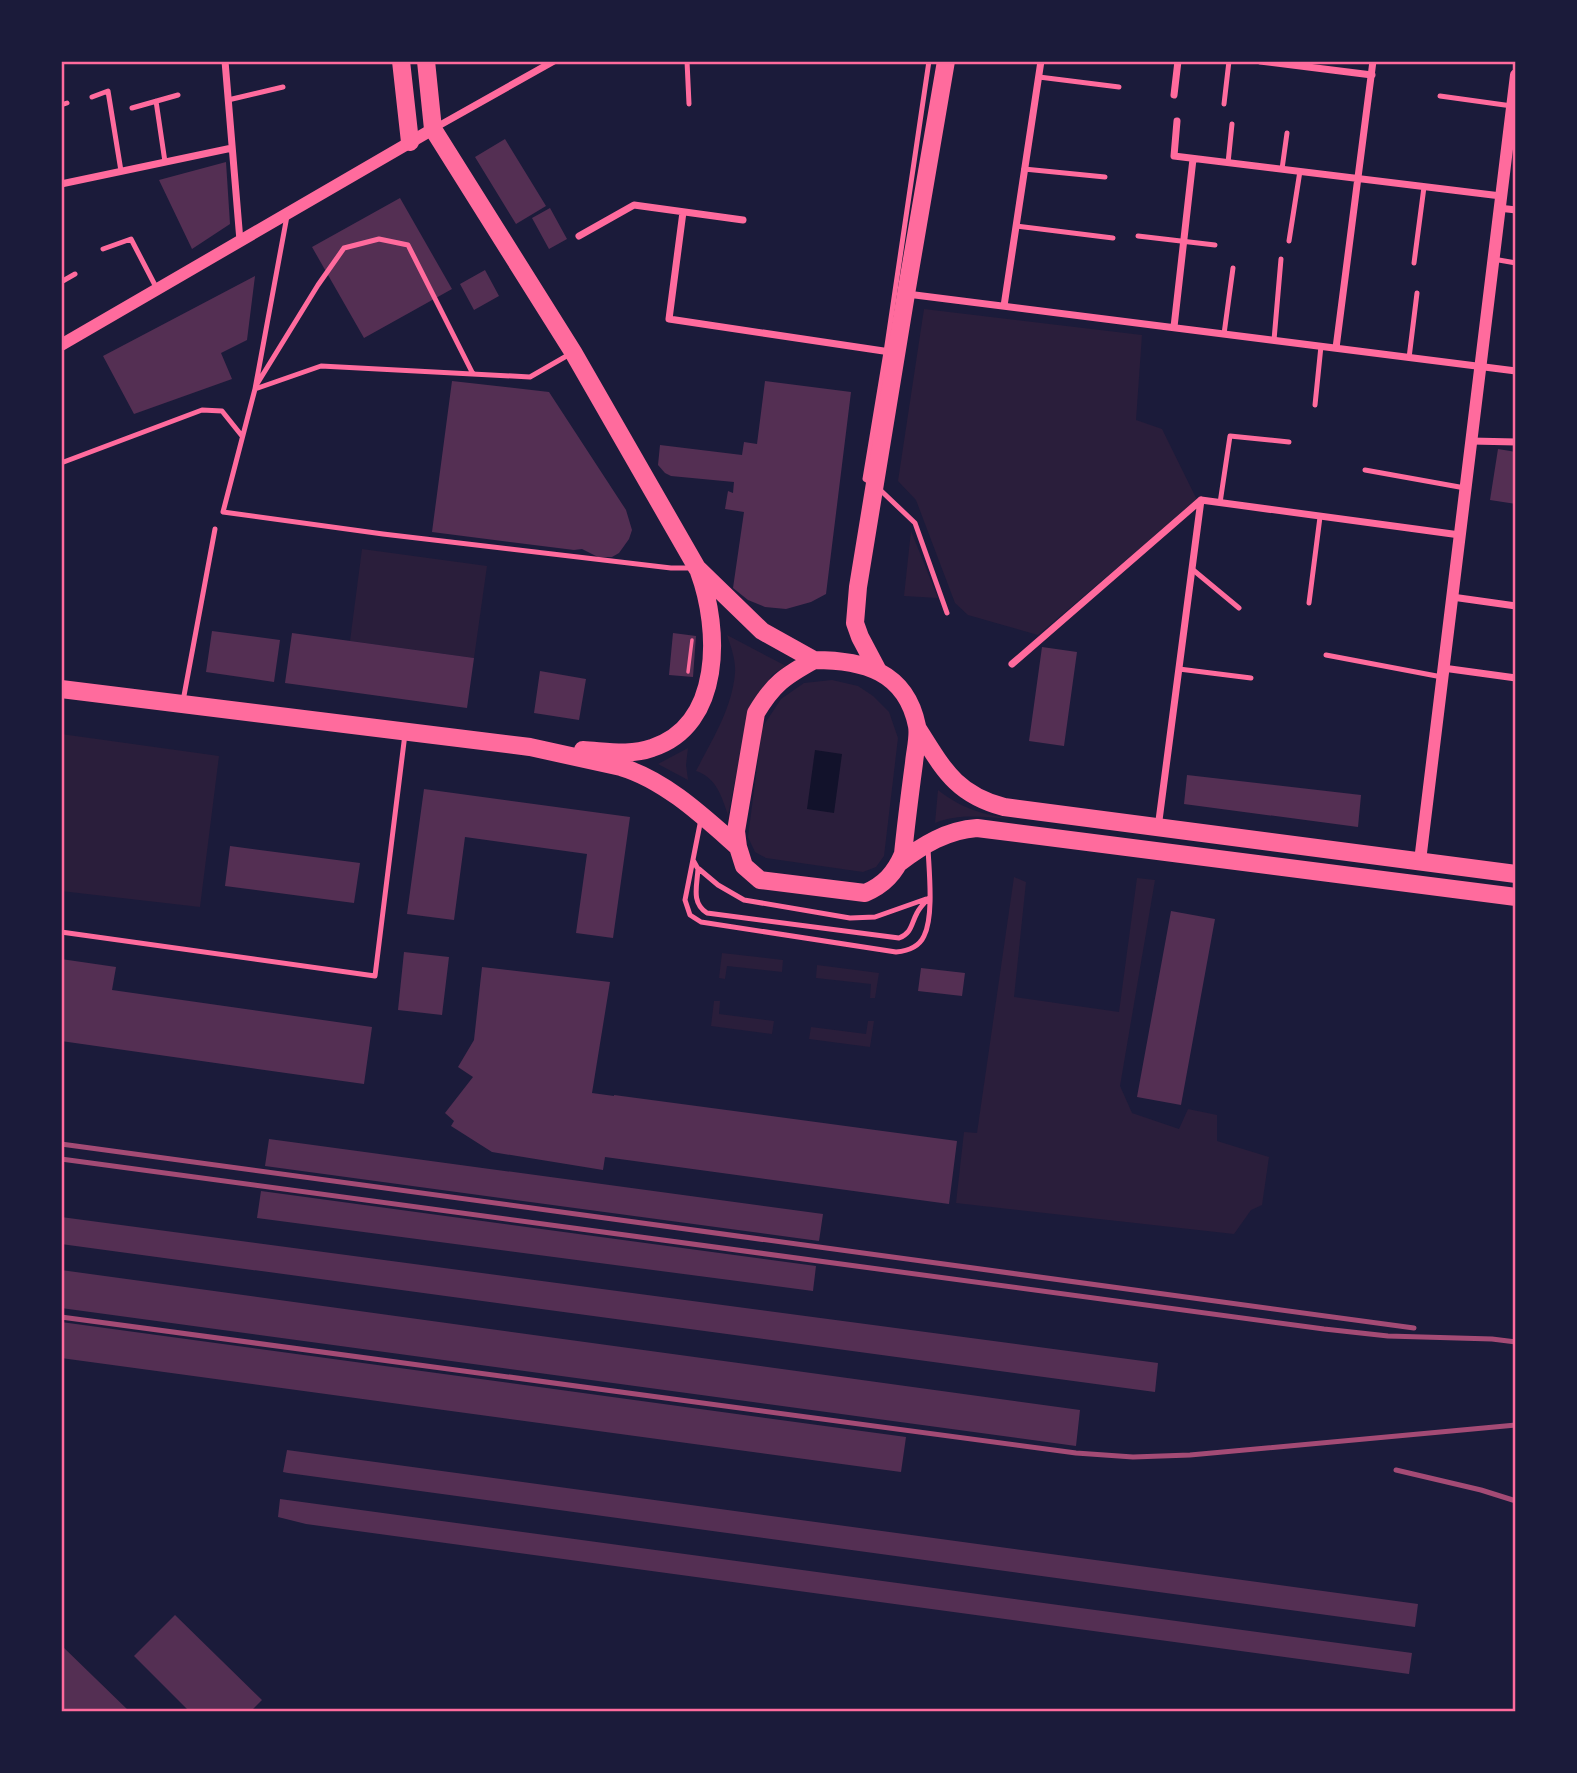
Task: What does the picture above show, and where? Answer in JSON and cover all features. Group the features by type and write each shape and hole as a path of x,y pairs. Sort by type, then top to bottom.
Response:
{"main road":[{"path":"401,61 410,142"},
{"path":"61,689 530,747 627,752 654,748 668,741 692,720 702,703 711,666 709,609 697,568 573,352 433,129 426,61"},
{"path":"878,671 855,623 858,587 875,485 891,352 906,294 946,61"},
{"path":"697,568 762,631 814,660 840,660 878,671 898,687 911,708 918,729 947,774 971,794 986,802 1004,807 1158,828 1516,874"},
{"path":"814,660 777,683 756,713 736,831 744,866 760,880 858,894 876,888 886,881 903,854 918,729"},
{"path":"530,747 634,771 657,782 738,847"},
{"path":"899,863 928,844 961,829 977,828 1516,897"}],"street":[{"path":"225,61 240,241"},
{"path":"63,339 157,289 539,65 554,61"},
{"path":"1004,306 1041,61"},
{"path":"1174,95 1178,61"},
{"path":"1260,61 1315,65 1371,75"},
{"path":"1336,348 1373,61"},
{"path":"1420,861 1516,75"},
{"path":"1177,121 1174,156 1423,187 1500,202 1516,210"},
{"path":"61,184 232,148"},
{"path":"1174,327 1193,159"},
{"path":"579,236 634,205 743,220"},
{"path":"683,212 669,319 891,352"},
{"path":"906,294 1516,371"},
{"path":"1471,441 1516,442"},
{"path":"1012,664 1201,500 1460,535"},
{"path":"1158,828 1201,500"},
{"path":"1452,597 1516,606"},
{"path":"1443,673 1516,678"}],"lane":[{"path":"687,61 689,104"},
{"path":"891,352 929,61"},
{"path":"1224,104 1229,61"},
{"path":"1039,76 1119,87"},
{"path":"228,100 283,87"},
{"path":"92,97 108,91 121,172"},
{"path":"132,108 178,95"},
{"path":"1440,96 1512,106"},
{"path":"156,101 165,162"},
{"path":"1228,163 1232,124"},
{"path":"1282,169 1287,133"},
{"path":"1024,169 1105,177"},
{"path":"1289,241 1300,172"},
{"path":"1414,263 1423,187"},
{"path":"288,213 255,388 223,513 671,568 697,568"},
{"path":"1016,226 1113,238"},
{"path":"1139,236 1215,245"},
{"path":"103,249 131,239 157,289"},
{"path":"255,388 344,248 379,239 408,245 473,374"},
{"path":"1274,340 1281,259"},
{"path":"1493,260 1516,262"},
{"path":"1224,334 1233,268"},
{"path":"61,282 75,274"},
{"path":"1409,358 1417,293"},
{"path":"1315,405 1321,346"},
{"path":"255,388 321,366 530,377 573,352"},
{"path":"61,463 202,410 222,411 242,436"},
{"path":"1220,503 1230,436 1289,442"},
{"path":"1365,470 1465,488"},
{"path":"875,485 915,523 947,613"},
{"path":"1309,603 1320,517"},
{"path":"183,704 215,528"},
{"path":"1192,569 1239,608"},
{"path":"1326,655 1443,673"},
{"path":"1179,669 1251,678"},
{"path":"61,932 375,976 405,731"},
{"path":"701,816 685,900 690,915 701,922 896,952 915,946 923,938 929,909 928,844"},
{"path":"693,860 698,869 718,885 744,900 850,918 875,917 929,897"},
{"path":"698,869 696,899 708,913 899,938 909,932 915,916 929,897"}],"path":[{"path":"688,672 693,635"}],"shaded area":[{"path":"924,309 1142,335 1136,420 1162,429 1197,500 1038,635 968,615 955,603 916,500 898,481"},
{"path":"911,531 938,598 904,596"},
{"path":"362,549 487,566 474,658 350,641"},
{"path":"727,635 786,666 772,675 749,713 728,815 721,795 713,783 696,771 720,724 733,686 735,663"},
{"path":"832,680 858,686 873,696 889,712 898,738 884,856 876,867 863,872 766,858 755,852 748,837 762,728 781,699 804,683"},
{"path":"61,734 219,756 200,907 61,891"},
{"path":"688,748 688,780 658,764"},
{"path":"815,750 842,754 834,813 807,809"},
{"path":"938,790 973,810 1012,819 963,817 935,823"},
{"path":"1014,877 1026,882 1014,997 1119,1012 1137,878 1155,880 1120,1086 1132,1113 1179,1129 1188,1109 1217,1115 1217,1141 1269,1157 1262,1205 1251,1210 1234,1234 956,1203 964,1132 977,1133"},
{"path":"722,953 783,960 782,972 727,966 725,979 719,978"},
{"path":"817,965 879,973 875,998 870,998 871,984 816,978"},
{"path":"714,1001 720,1001 719,1014 774,1021 772,1034 711,1026"},
{"path":"868,1021 874,1021 870,1047 809,1039 811,1027 866,1034"}],"building":[{"path":"505,139 546,206 516,224 475,157"},
{"path":"226,162 230,224 192,249 159,180"},
{"path":"400,198 452,289 364,338 312,247"},
{"path":"550,208 567,239 549,249 532,218"},
{"path":"485,270 499,296 474,310 460,284"},
{"path":"255,276 247,340 221,353 232,379 134,414 103,356"},
{"path":"452,381 549,392 626,510 632,530 619,553 612,557 598,557 582,549 432,532"},
{"path":"765,381 851,392 826,594 811,602 786,609 765,607 748,600 733,588 744,512 725,509 728,491 733,493 734,482 671,476 658,465 660,445 742,455 744,442 757,444"},
{"path":"1498,449 1516,452 1516,504 1490,500"},
{"path":"212,631 280,640 274,682 206,672"},
{"path":"292,633 474,658 467,708 285,683"},
{"path":"673,633 696,636 693,677 669,675"},
{"path":"1042,647 1077,652 1064,746 1029,741"},
{"path":"540,671 586,679 579,720 534,713"},
{"path":"1187,775 1361,795 1358,827 1184,804"},
{"path":"424,789 630,817 613,938 576,933 587,854 465,837 454,920 407,914"},
{"path":"230,846 360,863 354,903 225,886"},
{"path":"1171,911 1215,919 1181,1105 1137,1097"},
{"path":"404,952 449,957 442,1015 398,1010"},
{"path":"61,959 116,967 112,990 372,1027 364,1084 61,1041"},
{"path":"482,967 610,982 592,1093 957,1141 949,1204 605,1157 603,1170 492,1152 451,1126 454,1121 445,1113 473,1077 458,1067 474,1040"},
{"path":"921,968 965,973 962,996 918,991"},
{"path":"269,1139 823,1214 819,1241 265,1166"},
{"path":"261,1191 816,1266 813,1291 257,1218"},
{"path":"61,1217 1158,1363 1155,1392 61,1244"},
{"path":"61,1270 1080,1410 1076,1446 61,1308"},
{"path":"61,1322 906,1437 901,1472 61,1358"},
{"path":"287,1450 1418,1604 1415,1627 288,1473 283,1472"},
{"path":"280,1499 1412,1653 1409,1674 306,1524 278,1517"},
{"path":"175,1615 262,1700 250,1712 190,1712 134,1656"},
{"path":"61,1645 130,1712 61,1712"}],"railway":[{"path":"61,1144 1414,1328"},
{"path":"61,1159 1324,1329 1388,1336 1516,1342"},
{"path":"61,1317 1076,1453 1133,1457 1190,1455 1516,1425"},
{"path":"1396,1470 1516,1501"}]}
